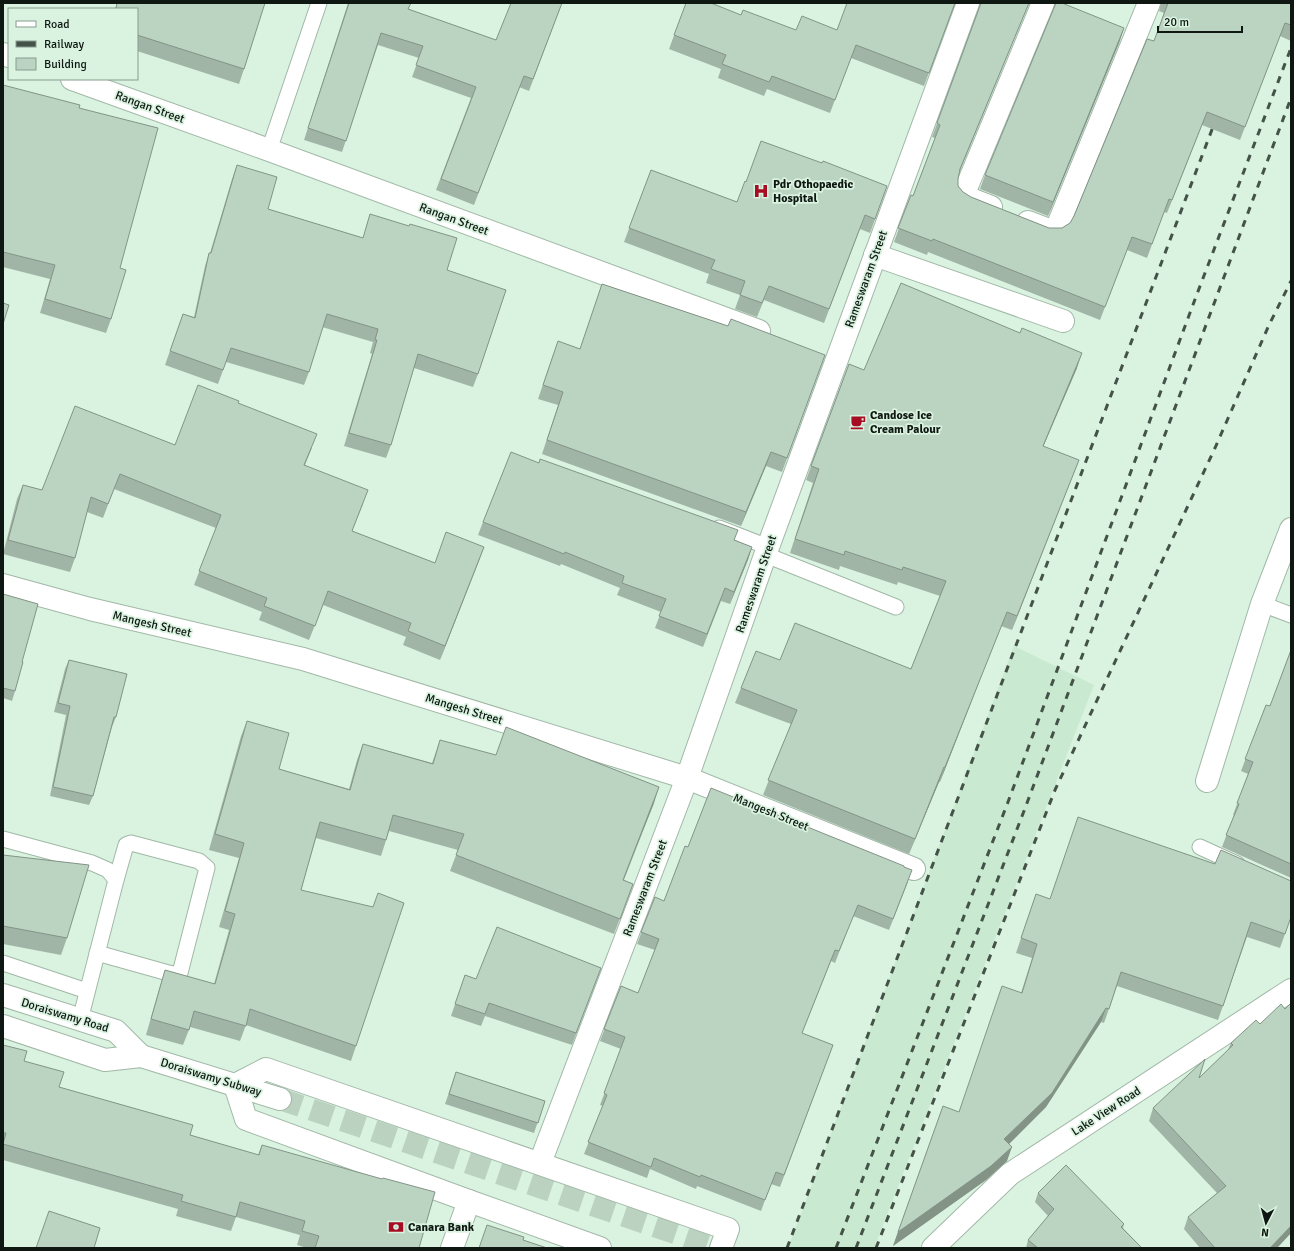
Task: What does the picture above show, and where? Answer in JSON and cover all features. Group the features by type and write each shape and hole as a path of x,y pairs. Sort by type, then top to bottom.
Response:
{"street":[{"name":"Rameswaram Street","path":"540,1163 687,778 767,551 829,357 875,255 968,3"},
{"path":"1043,3 965,195 971,200 1049,230 1055,229 1058,225 1149,3"},
{"name":"Rangan Street","path":"75,80 269,150 777,338"},
{"path":"875,255 1063,321"},
{"path":"1207,781 1262,604 1291,529"},
{"name":"Mangesh Street","path":"3,584 90,610 303,659 687,778 914,869"},
{"name":"Lake View Road","path":"932,1248 1010,1174 1291,990"},
{"name":"Doraiswamy Road","path":"3,995 116,1031 141,1056"},
{"path":"3,1026 105,1060 141,1056"},
{"name":"Doraiswamy Subway","path":"141,1056 280,1099"},
{"path":"600,1248 246,1119 234,1085 266,1069 540,1163 725,1238"},
{"path":"452,1248 469,1201"}],"lane":[{"path":"269,150 319,3"},
{"path":"708,524 896,607"},
{"path":"1262,604 1291,615"},
{"path":"3,839 92,863 108,870 116,880"},
{"path":"80,1020 87,991 116,880 126,845 132,843 199,861 207,868 180,973 172,974 97,953"},
{"path":"1200,847 1249,869"},
{"path":"3,963 87,991"}],"shaded area":[{"path":"1014,646 1094,685 874,1248 788,1248"}],"building":[{"path":"117,3 265,3 244,69 138,35 138,8 116,8"},
{"path":"349,3 411,3 408,9 496,40 511,3 562,3 533,79 524,76 478,193 441,179 476,87 416,65 423,46 381,33 346,141 308,128"},
{"path":"686,3 711,3 741,15 743,10 796,30 802,16 837,30 847,3 955,3 929,73 856,45 835,100 772,76 769,82 722,64 726,55 674,35"},
{"path":"981,3 1029,3 960,169 958,186 963,192 971,197 1049,228 1062,228 1070,223 1074,216 1147,39 1154,41 1168,3 1291,3 1291,25 1285,23 1245,127 1207,112 1172,200 1169,199 1152,244 1132,237 1105,307 933,239 932,241 898,228 911,195 913,196 940,125 937,123"},
{"path":"1056,3 1062,3 1124,28 1053,202 985,175"},
{"path":"3,85 80,105 79,108 158,128 120,268 126,270 111,319 45,299 55,265 3,252"},
{"path":"761,141 822,163 823,161 887,186 875,219 865,215 829,309 769,286 762,303 740,295 745,281 711,269 715,260 629,228 651,170 737,202"},
{"path":"237,165 277,177 268,209 363,238 370,214 457,238 447,270 506,290 478,374 418,354 391,445 349,433 377,340 375,340 378,329 327,314 309,372 231,348 223,370 170,351 183,314 195,318 209,253 211,253"},
{"path":"901,283 1020,333 1022,328 1082,353 1043,446 1079,460 1017,616 1007,612 915,839 768,780 797,710 741,688 756,651 780,660 795,623 911,669 946,581 903,567 902,570 845,551 844,555 795,539 819,469 811,466 849,364 864,370"},
{"path":"602,284 728,326 731,319 825,355 787,458 771,452 746,512 547,440 563,392 543,385 558,341 580,349"},
{"path":"3,303 9,305 3,324"},
{"path":"198,385 239,401 238,403 317,434 304,465 368,490 352,531 435,563 446,532 484,547 445,646 408,631 411,623 328,591 315,626 264,606 267,598 199,571 221,515 120,474 108,504 91,497 75,558 8,540 23,485 42,490 75,406 175,445"},
{"path":"511,452 539,463 540,459 738,530 734,540 752,547 734,592 725,588 707,634 659,616 666,599 622,583 624,576 565,552 564,554 483,522"},
{"path":"3,594 38,604 15,691 3,688"},
{"path":"1291,650 1291,864 1226,835 1239,804 1237,803 1253,762 1245,759 1266,705 1270,706"},
{"path":"69,660 127,674 93,796 53,787 70,706 58,703"},
{"path":"247,721 289,733 279,769 350,790 363,744 433,764 440,740 496,755 506,727 659,787 623,880 633,884 620,919 456,855 464,834 393,815 386,840 320,822 301,890 373,907 378,893 404,903 356,1046 250,1009 246,1026 194,1011 189,1030 151,1019 165,970 215,984 235,914 225,911 244,843 215,834"},
{"path":"711,788 912,870 893,919 858,905 839,951 835,950 802,1033 833,1045 784,1175 776,1172 765,1200 701,1175 700,1177 654,1158 651,1167 588,1142 607,1095 604,1093 625,1037 604,1029 621,986 638,993 659,939 641,932 655,897 664,901 685,846 688,847"},
{"path":"1078,817 1215,864 1221,850 1291,881 1291,917 1285,934 1251,922 1223,1006 1121,972 1109,1009 1106,1008 1052,1093 1004,1139 1012,1147 991,1166 898,1232 943,1106 959,1112 1002,986 1022,993 1037,944 1021,938 1036,894 1050,899"},
{"path":"3,855 89,865 67,938 3,926"},
{"path":"497,927 601,968 576,1033 489,1003 485,1014 455,1004 465,975 476,979"},
{"path":"1291,1003 1291,1226 1270,1248 1215,1248 1188,1217 1226,1186 1153,1108 1205,1059 1199,1078 1233,1045 1231,1043 1256,1020 1260,1024 1281,1004 1285,1009"},
{"path":"3,1045 27,1051 24,1061 64,1072 59,1087 193,1125 190,1135 259,1155 262,1145 382,1179 383,1178 435,1192 419,1248 315,1248 319,1236 302,1231 305,1221 240,1202 236,1217 181,1201 183,1195 3,1144 6,1133 3,1133"},
{"path":"456,1072 545,1101 538,1123 449,1094"},
{"path":"1066,1165 1124,1224 1121,1227 1142,1248 1038,1248 1028,1240 1054,1209 1038,1193"},
{"path":"49,1211 100,1228 94,1248 36,1248"},
{"path":"487,1225 524,1237 523,1240 547,1248 479,1248"}],"tunnel":[{"path":"280,1099 719,1248"}],"railway":[{"path":"836,1248 1008,802 1197,294 1291,48"},
{"path":"856,1248 1024,811 1291,98"},
{"path":"787,1248 1216,119"},
{"path":"876,1248 1055,790 1215,448 1269,325 1291,281"}],"place":[{"name":"Pdr Othopaedic Hospital","path":"761,191"},
{"name":"Candose Ice Cream Palour","path":"858,422"},
{"name":"Canara Bank","path":"396,1227"}]}
